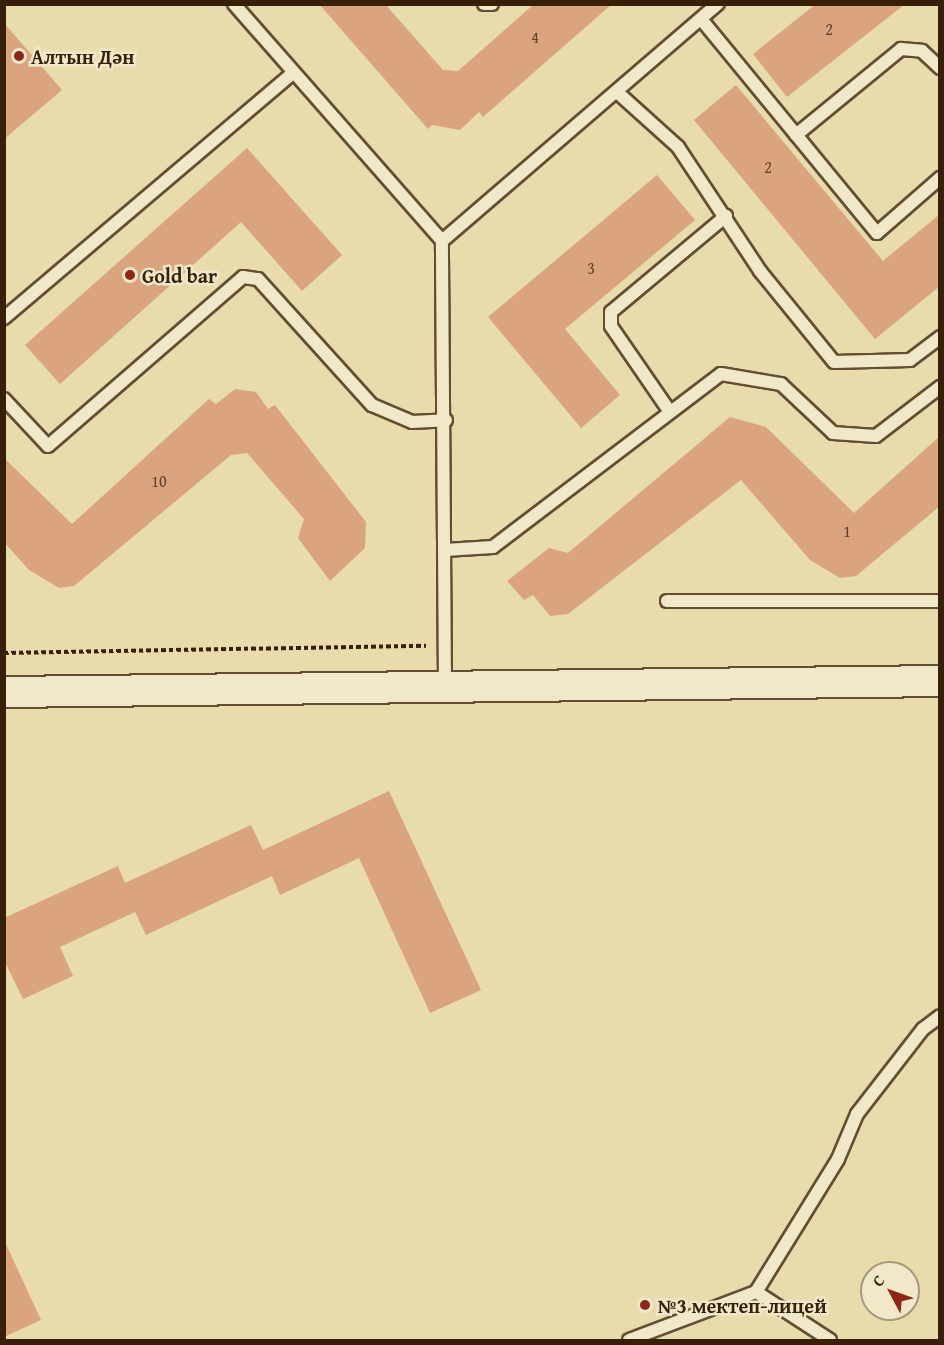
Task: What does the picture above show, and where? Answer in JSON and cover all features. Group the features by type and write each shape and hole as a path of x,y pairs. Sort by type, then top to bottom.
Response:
{"street":[{"path":"4,692 445,685 939,681"}],"lane":[{"path":"234,4 442,242 446,420 445,685"},
{"path":"484,4 492,4"},
{"path":"442,242 718,4"},
{"path":"700,20 878,233 939,178"},
{"path":"796,135 901,50 922,51 939,68"},
{"path":"4,318 293,73"},
{"path":"617,92 678,147 726,216 760,271 834,362 910,360 939,337"},
{"path":"670,412 611,326 611,312 726,216"},
{"path":"4,399 48,446 243,277 258,279 372,405 412,422 446,420"},
{"path":"445,550 493,547 721,374 781,384 833,433 876,436 939,387"},
{"path":"667,602 939,602"},
{"path":"629,1341 756,1292 838,1159 857,1114 923,1029 939,1016"},
{"path":"756,1292 830,1341"}],"path":[{"path":"4,653 445,646"}],"building":[{"path":"319,4 385,4 443,70 458,71 534,4 612,4 483,117 479,112 460,130 432,125 428,129"},
{"path":"816,4 905,4 787,97 753,54"},
{"name":"Алтын Дән","path":"4,23 62,90 4,139"},
{"path":"736,85 883,261 940,214 940,286 875,339 694,120"},
{"path":"247,148 342,255 302,291 241,222 60,384 25,345"},
{"path":"657,175 695,220 565,329 620,395 581,428 488,317"},
{"path":"235,389 256,392 268,409 275,405 366,522 365,548 330,581 298,538 304,519 247,453 231,455 74,586 59,588 29,570 4,542 4,458 72,524 209,399 216,404"},
{"path":"730,417 766,427 854,513 940,436 940,506 856,576 840,578 810,560 741,480 568,614 550,616 533,595 524,600 507,581 549,548 568,553"},
{"path":"389,791 481,990 430,1013 359,858 280,895 272,876 146,935 135,912 60,947 73,976 23,999 4,960 4,918 118,866 125,883 251,825 263,850"},
{"path":"4,1240 41,1320 4,1337"}],"place":[{"name":"Алтын Дән","path":"19,56"},
{"name":"Gold bar","path":"130,275"},
{"name":"№3 мектеп-лицей","path":"645,1305"}]}
